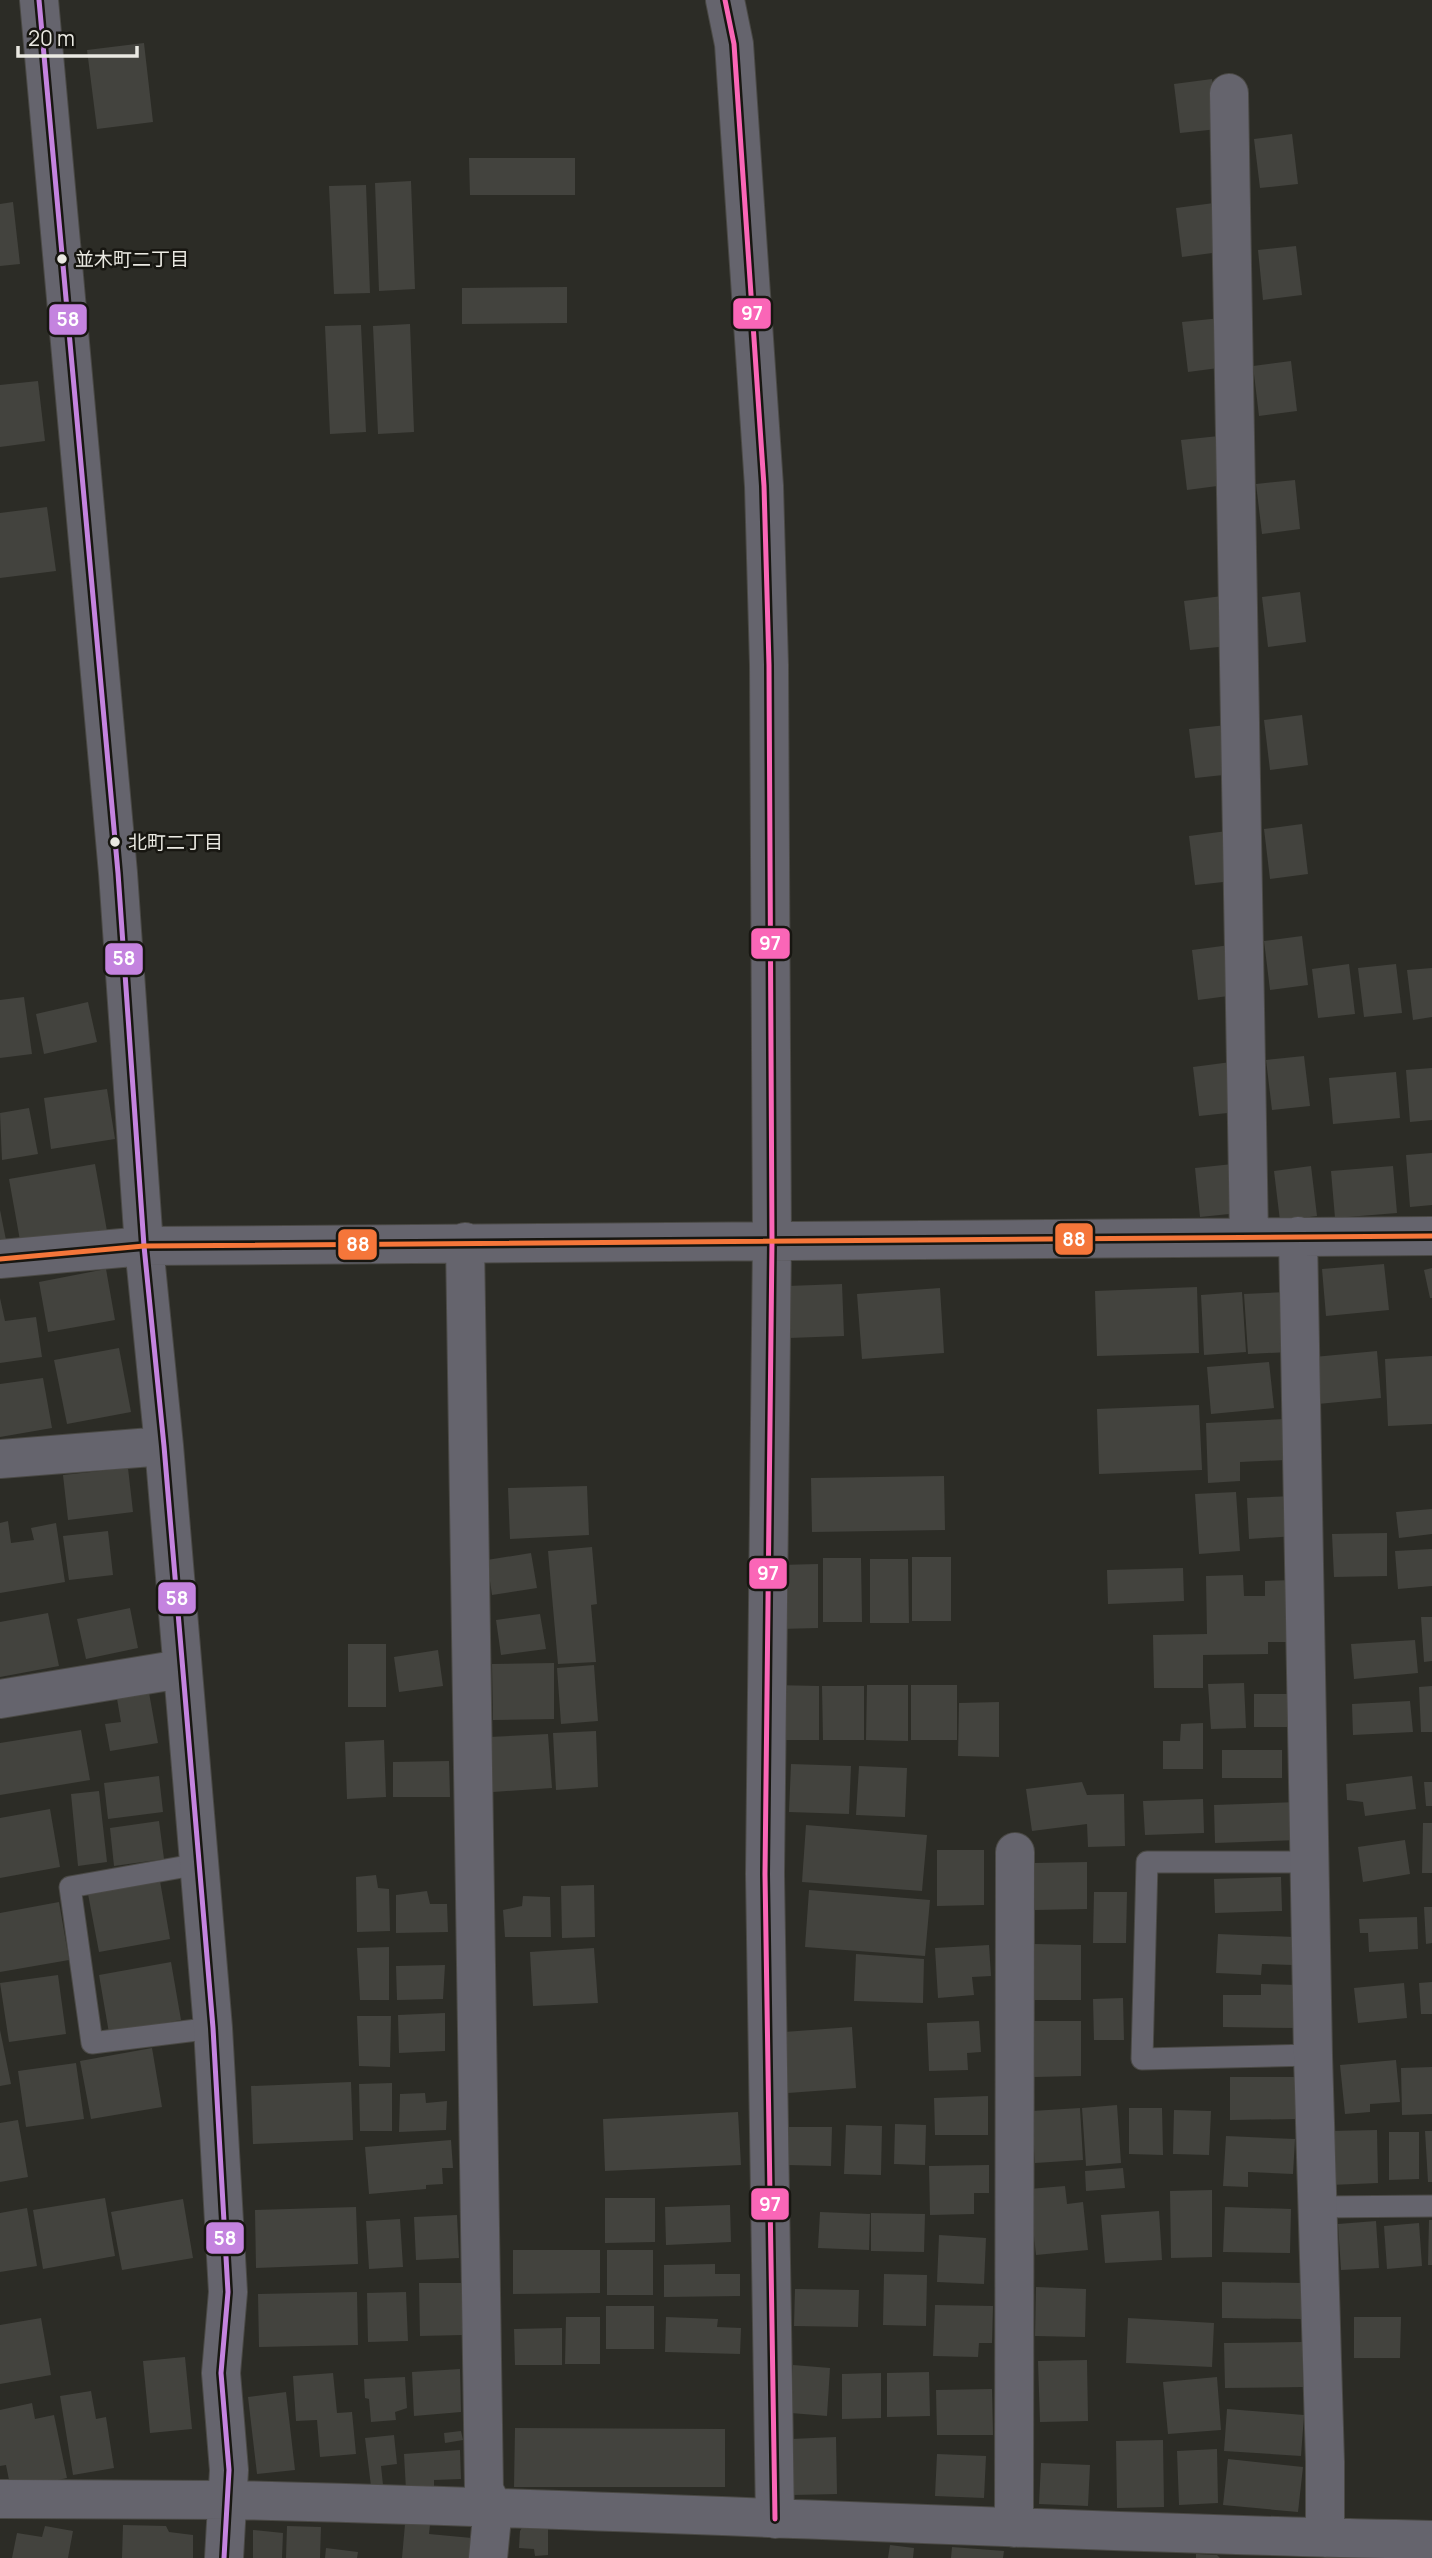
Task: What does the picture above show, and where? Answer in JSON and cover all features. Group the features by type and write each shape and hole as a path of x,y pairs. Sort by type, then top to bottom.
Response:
{"street":[{"path":"39,0 118,873 144,1247 164,1446 213,2028 228,2291 221,2373 229,2470 224,2558"},
{"path":"725,0 734,44 764,500 769,679 772,1241 765,1874 775,2519"},
{"path":"1229,93 1249,1237"},
{"path":"0,1259 144,1247 465,1242 1432,1236"},
{"path":"1298,1237 1325,2538"},
{"path":"465,1242 484,2490 493,2507 488,2558"},
{"path":"0,1459 164,1446"},
{"path":"0,1699 181,1669"},
{"path":"1015,1852 1025,2538"},
{"path":"0,2499 227,2500 493,2507 775,2519 1025,2538 1245,2547 1325,2538 1411,2546"}],"lane":[{"path":"1310,1862 1147,1862 1142,2059 1313,2054"},
{"path":"199,1864 70,1888 92,2043 213,2028"},
{"path":"1318,2207 1432,2206"}],"building":[{"path":"144,43 153,122 97,129 87,50"},
{"path":"1212,79 1218,129 1180,133 1174,84"},
{"path":"1292,134 1298,184 1260,188 1254,139"},
{"path":"469,158 575,158 575,195 470,195"},
{"path":"411,181 415,289 379,291 375,183"},
{"path":"366,185 370,293 334,294 329,186"},
{"path":"13,202 20,264 0,266 0,204"},
{"path":"1214,203 1220,252 1182,257 1176,208"},
{"path":"1296,246 1302,295 1263,300 1258,250"},
{"path":"567,287 567,323 462,324 462,288"},
{"path":"1221,318 1226,367 1188,372 1182,322"},
{"path":"410,324 414,432 378,434 373,326"},
{"path":"361,325 366,432 330,434 325,326"},
{"path":"1291,361 1297,411 1259,416 1253,366"},
{"path":"38,381 45,441 0,447 0,385"},
{"path":"1219,436 1225,485 1187,490 1181,440"},
{"path":"1295,480 1300,529 1262,534 1256,484"},
{"path":"47,507 56,571 0,578 0,513"},
{"path":"1300,592 1306,642 1268,647 1262,597"},
{"path":"1222,596 1228,646 1190,650 1184,601"},
{"path":"1302,715 1308,765 1270,770 1264,720"},
{"path":"1227,725 1233,774 1195,778 1189,729"},
{"path":"1302,824 1308,874 1270,879 1264,829"},
{"path":"1227,831 1233,881 1195,885 1189,836"},
{"path":"1302,936 1308,985 1270,990 1264,941"},
{"path":"1230,945 1236,995 1198,1000 1192,950"},
{"path":"1349,964 1355,1014 1318,1018 1312,969"},
{"path":"1396,964 1402,1013 1364,1017 1358,968"},
{"path":"1432,968 1432,1017 1413,1020 1407,970"},
{"path":"24,997 32,1054 0,1058 0,1000"},
{"path":"88,1002 97,1042 44,1054 36,1014"},
{"path":"1304,1056 1310,1106 1272,1110 1266,1060"},
{"path":"1231,1062 1237,1112 1199,1116 1193,1067"},
{"path":"1432,1068 1432,1120 1410,1122 1406,1070"},
{"path":"1396,1072 1400,1118 1333,1124 1329,1078"},
{"path":"107,1089 115,1139 51,1149 44,1098"},
{"path":"29,1108 38,1154 2,1160 0,1113"},
{"path":"1432,1153 1432,1205 1410,1207 1406,1155"},
{"path":"95,1164 107,1231 21,1246 9,1179"},
{"path":"1233,1164 1239,1213 1200,1217 1195,1168"},
{"path":"1311,1166 1317,1216 1280,1221 1274,1171"},
{"path":"1393,1166 1397,1213 1335,1218 1331,1171"},
{"path":"0,1210 6,1240 0,1241"},
{"path":"1384,1264 1389,1310 1326,1316 1322,1269"},
{"path":"1432,1268 1432,1298 1430,1298 1424,1270"},
{"path":"106,1269 115,1320 48,1332 39,1282"},
{"path":"842,1284 844,1336 789,1338 787,1286"},
{"path":"1197,1287 1199,1353 1097,1356 1095,1291"},
{"path":"940,1288 944,1353 862,1359 857,1294"},
{"path":"1242,1292 1246,1352 1204,1355 1201,1295"},
{"path":"1286,1292 1290,1352 1248,1354 1244,1294"},
{"path":"0,1298 5,1321 36,1317 42,1357 0,1363"},
{"path":"119,1348 131,1412 67,1424 54,1360"},
{"path":"1377,1351 1381,1398 1318,1404 1314,1357"},
{"path":"1432,1356 1432,1424 1388,1426 1385,1359"},
{"path":"1269,1362 1274,1408 1211,1414 1207,1367"},
{"path":"43,1378 52,1428 0,1437 0,1384"},
{"path":"1199,1405 1202,1470 1099,1474 1097,1409"},
{"path":"1285,1419 1286,1460 1240,1462 1240,1481 1208,1483 1206,1423"},
{"path":"128,1468 133,1512 68,1520 63,1475"},
{"path":"944,1476 945,1530 812,1532 811,1478"},
{"path":"587,1486 589,1535 510,1539 508,1488"},
{"path":"1236,1492 1240,1551 1199,1554 1195,1494"},
{"path":"1293,1496 1295,1536 1249,1539 1247,1498"},
{"path":"1432,1509 1432,1534 1399,1538 1396,1512"},
{"path":"8,1521 11,1543 34,1540 31,1528 56,1523 65,1582 0,1593 0,1523"},
{"path":"108,1531 113,1575 69,1580 63,1536"},
{"path":"1387,1533 1387,1576 1334,1577 1332,1534"},
{"path":"592,1547 597,1604 591,1605 596,1662 558,1664 548,1551"},
{"path":"1432,1549 1432,1586 1398,1589 1395,1551"},
{"path":"531,1553 537,1588 492,1595 487,1560"},
{"path":"912,1557 951,1557 951,1621 912,1621"},
{"path":"823,1558 861,1558 862,1622 823,1622"},
{"path":"870,1559 908,1559 909,1623 870,1623"},
{"path":"818,1564 818,1628 780,1629 779,1565"},
{"path":"1183,1568 1184,1601 1108,1604 1107,1570"},
{"path":"1243,1575 1244,1596 1265,1596 1265,1581 1295,1580 1296,1642 1268,1642 1268,1654 1203,1655 1203,1688 1154,1688 1153,1635 1207,1634 1206,1576"},
{"path":"130,1608 138,1648 86,1659 77,1619"},
{"path":"48,1613 59,1666 0,1677 0,1622"},
{"path":"540,1614 546,1649 501,1655 496,1620"},
{"path":"1421,1617 1432,1617 1432,1661 1424,1662"},
{"path":"1415,1640 1418,1673 1354,1679 1351,1644"},
{"path":"348,1644 386,1644 386,1707 348,1707"},
{"path":"438,1650 443,1686 399,1692 394,1657"},
{"path":"554,1663 554,1719 493,1720 492,1664"},
{"path":"594,1665 598,1721 561,1724 557,1668"},
{"path":"1244,1683 1246,1728 1211,1729 1208,1684"},
{"path":"773,1685 819,1686 819,1740 773,1740"},
{"path":"867,1685 908,1685 908,1741 866,1740"},
{"path":"911,1685 957,1685 957,1740 911,1740"},
{"path":"822,1686 864,1686 864,1740 823,1740"},
{"path":"1432,1686 1432,1732 1421,1732 1419,1687"},
{"path":"148,1687 158,1743 110,1751 105,1724 121,1722 116,1693"},
{"path":"1254,1694 1299,1694 1299,1727 1254,1727"},
{"path":"1410,1701 1413,1732 1353,1735 1352,1704"},
{"path":"999,1702 999,1757 958,1756 959,1703"},
{"path":"1203,1723 1203,1769 1163,1769 1163,1741 1180,1741 1181,1724"},
{"path":"81,1730 90,1780 0,1795 0,1743"},
{"path":"596,1731 598,1787 556,1790 553,1733"},
{"path":"548,1734 552,1788 493,1792 489,1737"},
{"path":"384,1740 386,1797 347,1799 345,1742"},
{"path":"1222,1750 1282,1750 1282,1778 1222,1778"},
{"path":"449,1761 450,1797 393,1797 393,1762"},
{"path":"791,1764 851,1766 849,1814 789,1812"},
{"path":"859,1766 907,1768 905,1817 856,1815"},
{"path":"159,1776 163,1812 108,1819 104,1783"},
{"path":"1412,1776 1416,1809 1365,1816 1363,1802 1347,1800 1346,1784"},
{"path":"1082,1782 1087,1795 1124,1794 1125,1846 1088,1847 1087,1824 1032,1831 1026,1789"},
{"path":"1424,1782 1432,1782 1432,1806 1426,1806"},
{"path":"99,1791 107,1862 78,1866 71,1794"},
{"path":"1203,1799 1204,1833 1145,1835 1143,1801"},
{"path":"1298,1802 1300,1840 1215,1843 1214,1805"},
{"path":"50,1809 60,1867 0,1878 0,1818"},
{"path":"159,1821 164,1859 114,1866 110,1828"},
{"path":"1423,1823 1432,1823 1432,1873 1422,1873"},
{"path":"806,1825 927,1835 922,1891 802,1882"},
{"path":"1405,1840 1410,1874 1363,1882 1358,1847"},
{"path":"937,1850 984,1850 984,1905 937,1906"},
{"path":"1087,1862 1087,1909 1035,1910 1034,1863"},
{"path":"376,1875 378,1888 389,1889 390,1931 357,1932 356,1877"},
{"path":"1281,1877 1282,1911 1215,1913 1214,1879"},
{"path":"160,1881 170,1939 99,1952 88,1894"},
{"path":"594,1885 595,1937 562,1938 561,1886"},
{"path":"809,1890 930,1900 925,1956 805,1947"},
{"path":"427,1891 430,1904 447,1904 448,1932 396,1933 396,1895"},
{"path":"1094,1892 1127,1892 1126,1943 1093,1943"},
{"path":"523,1896 550,1897 551,1937 505,1937 503,1910 522,1906"},
{"path":"59,1902 69,1960 0,1972 0,1913"},
{"path":"1424,1907 1432,1907 1432,1943 1426,1944"},
{"path":"1417,1917 1418,1949 1369,1952 1368,1933 1360,1933 1359,1919"},
{"path":"1218,1934 1294,1937 1293,1965 1262,1964 1261,1975 1216,1973"},
{"path":"1034,1944 1081,1945 1081,2000 1034,2000"},
{"path":"989,1945 991,1976 972,1977 974,1995 938,1998 935,1948"},
{"path":"389,1947 389,2000 360,2000 357,1948"},
{"path":"594,1948 598,2003 533,2006 530,1952"},
{"path":"856,1954 924,1959 923,2003 854,2001"},
{"path":"171,1962 181,2020 109,2033 99,1975"},
{"path":"445,1965 443,1999 397,2000 396,1966"},
{"path":"58,1975 66,2034 9,2042 0,1983"},
{"path":"1432,1982 1432,2014 1421,2014 1419,1983"},
{"path":"1404,1983 1407,2018 1358,2023 1354,1988"},
{"path":"1261,1984 1298,1985 1297,2028 1223,2027 1223,1995 1261,1995"},
{"path":"1123,1998 1124,2040 1094,2040 1093,1999"},
{"path":"445,2013 445,2051 399,2053 398,2015"},
{"path":"357,2016 391,2016 390,2067 359,2066"},
{"path":"979,2021 981,2052 967,2053 968,2070 929,2071 927,2023"},
{"path":"1034,2021 1081,2021 1081,2076 1034,2077"},
{"path":"852,2027 856,2088 788,2093 784,2032"},
{"path":"0,2030 11,2084 0,2086"},
{"path":"152,2048 162,2107 91,2119 80,2061"},
{"path":"1396,2060 1400,2102 1370,2104 1370,2112 1345,2114 1340,2065"},
{"path":"76,2063 84,2119 26,2127 18,2071"},
{"path":"1432,2067 1432,2114 1402,2115 1401,2068"},
{"path":"1230,2077 1296,2077 1296,2119 1230,2120"},
{"path":"351,2082 353,2140 253,2144 251,2086"},
{"path":"392,2083 392,2131 360,2131 359,2084"},
{"path":"425,2093 426,2103 447,2101 446,2130 399,2132 400,2094"},
{"path":"988,2096 988,2135 935,2135 934,2098"},
{"path":"1117,2105 1121,2163 1086,2166 1082,2108"},
{"path":"1080,2108 1083,2160 1035,2163 1032,2111"},
{"path":"1129,2108 1162,2108 1163,2155 1129,2154"},
{"path":"1174,2110 1211,2111 1209,2155 1173,2154"},
{"path":"738,2112 741,2165 605,2171 603,2119"},
{"path":"18,2120 28,2177 0,2182 0,2123"},
{"path":"895,2124 926,2125 925,2165 894,2164"},
{"path":"846,2125 882,2126 881,2175 844,2174"},
{"path":"789,2127 832,2127 831,2166 788,2165"},
{"path":"1377,2130 1378,2183 1330,2185 1328,2131"},
{"path":"1425,2131 1432,2131 1432,2182 1428,2182"},
{"path":"1389,2132 1419,2132 1419,2179 1389,2180"},
{"path":"1226,2136 1295,2139 1293,2174 1248,2172 1248,2187 1223,2186"},
{"path":"451,2140 453,2168 442,2168 443,2184 426,2185 426,2189 369,2194 365,2147"},
{"path":"989,2165 989,2193 974,2193 974,2214 930,2215 929,2166"},
{"path":"1123,2168 1125,2188 1086,2191 1085,2171"},
{"path":"1065,2186 1067,2204 1083,2202 1088,2250 1036,2255 1029,2189"},
{"path":"1212,2190 1212,2257 1171,2258 1170,2191"},
{"path":"105,2198 115,2256 43,2269 33,2210"},
{"path":"605,2198 655,2198 655,2242 605,2243"},
{"path":"183,2199 193,2258 122,2270 111,2212"},
{"path":"730,2205 731,2242 666,2245 665,2207"},
{"path":"356,2207 358,2264 256,2268 255,2210"},
{"path":"1225,2207 1291,2209 1290,2253 1223,2252"},
{"path":"27,2208 37,2266 0,2272 0,2213"},
{"path":"1159,2211 1162,2260 1105,2263 1101,2215"},
{"path":"820,2212 870,2214 869,2250 818,2248"},
{"path":"871,2213 925,2214 924,2252 871,2251"},
{"path":"457,2215 459,2258 416,2260 414,2217"},
{"path":"400,2219 403,2267 369,2269 366,2221"},
{"path":"1429,2220 1432,2220 1432,2265 1428,2265"},
{"path":"1376,2221 1379,2268 1341,2270 1338,2224"},
{"path":"1419,2223 1422,2266 1387,2269 1384,2226"},
{"path":"939,2235 986,2238 984,2284 937,2282"},
{"path":"513,2250 600,2250 600,2293 513,2294"},
{"path":"607,2250 653,2250 653,2295 607,2295"},
{"path":"715,2264 715,2274 740,2274 740,2296 664,2297 664,2265"},
{"path":"884,2274 927,2275 926,2326 883,2325"},
{"path":"1222,2282 1302,2283 1302,2319 1222,2318"},
{"path":"419,2283 462,2283 463,2335 420,2336"},
{"path":"1036,2287 1086,2289 1085,2337 1035,2336"},
{"path":"795,2289 859,2290 858,2327 794,2326"},
{"path":"357,2292 358,2345 259,2347 258,2294"},
{"path":"406,2292 408,2341 368,2342 367,2293"},
{"path":"935,2305 993,2306 992,2343 979,2343 978,2357 933,2356"},
{"path":"606,2306 654,2306 654,2349 606,2349"},
{"path":"566,2317 600,2317 600,2364 565,2364"},
{"path":"666,2317 718,2319 717,2327 741,2328 740,2354 665,2352"},
{"path":"1354,2317 1401,2317 1400,2358 1354,2358"},
{"path":"41,2318 51,2375 0,2384 0,2325"},
{"path":"1128,2318 1214,2323 1212,2367 1126,2363"},
{"path":"562,2328 562,2365 515,2365 514,2329"},
{"path":"1302,2342 1303,2387 1225,2388 1224,2343"},
{"path":"185,2357 192,2429 150,2433 143,2361"},
{"path":"1087,2360 1088,2421 1040,2422 1038,2361"},
{"path":"793,2365 830,2368 827,2416 791,2413"},
{"path":"460,2369 461,2412 414,2416 412,2372"},
{"path":"929,2372 930,2416 887,2417 887,2373"},
{"path":"333,2373 337,2413 352,2412 356,2454 320,2457 317,2420 296,2421 293,2376"},
{"path":"881,2373 881,2418 842,2419 842,2374"},
{"path":"405,2377 407,2408 395,2412 396,2420 371,2422 364,2379"},
{"path":"1217,2377 1221,2430 1168,2434 1163,2382"},
{"path":"992,2389 993,2435 937,2435 936,2390"},
{"path":"91,2391 96,2419 106,2417 114,2468 73,2475 60,2396"},
{"path":"286,2392 295,2470 257,2474 248,2397"},
{"path":"32,2403 35,2419 54,2415 67,2478 11,2490 6,2465 0,2466 0,2410"},
{"path":"1227,2409 1304,2415 1301,2456 1224,2451"},
{"path":"515,2428 725,2429 725,2487 514,2487"},
{"path":"461,2431 463,2440 445,2443 444,2433"},
{"path":"394,2435 397,2464 381,2466 383,2485 371,2486 365,2438"},
{"path":"836,2437 837,2494 793,2495 791,2439"},
{"path":"1163,2440 1164,2507 1117,2508 1116,2441"},
{"path":"1217,2449 1218,2503 1179,2505 1177,2451"},
{"path":"460,2450 461,2479 434,2480 434,2489 406,2490 404,2454"},
{"path":"937,2454 986,2456 984,2498 935,2496"},
{"path":"1228,2459 1303,2467 1298,2512 1223,2505"},
{"path":"1041,2463 1090,2465 1088,2506 1039,2504"},
{"path":"406,2513 431,2515 429,2534 472,2538 470,2558 402,2558"},
{"path":"524,2524 548,2527 548,2555 535,2556 534,2549 519,2548 520,2531"},
{"path":"123,2525 166,2526 169,2532 193,2535 193,2558 122,2558"},
{"path":"45,2526 73,2531 68,2558 12,2558 17,2533 42,2537"},
{"path":"287,2526 321,2527 320,2558 286,2558"},
{"path":"253,2530 283,2533 282,2558 253,2558"},
{"path":"890,2545 914,2548 913,2558 888,2558"},
{"path":"952,2547 1004,2551 1003,2558 951,2558"},
{"path":"326,2548 358,2552 357,2558 325,2558"},
{"path":"1196,2554 1217,2555 1220,2558 1196,2558"}],"transit line":[{"name":"58","path":"39,0 118,873 144,1246 164,1446 213,2028 228,2292 221,2373 229,2470 224,2558"},
{"name":"97","path":"725,0 734,44 764,486 769,665 772,1241 765,1874 775,2519"},
{"name":"88","path":"0,1259 144,1246 1432,1236"}],"place":[{"name":"並木町二丁目","path":"62,259"},
{"name":"北町二丁目","path":"115,842"}]}
